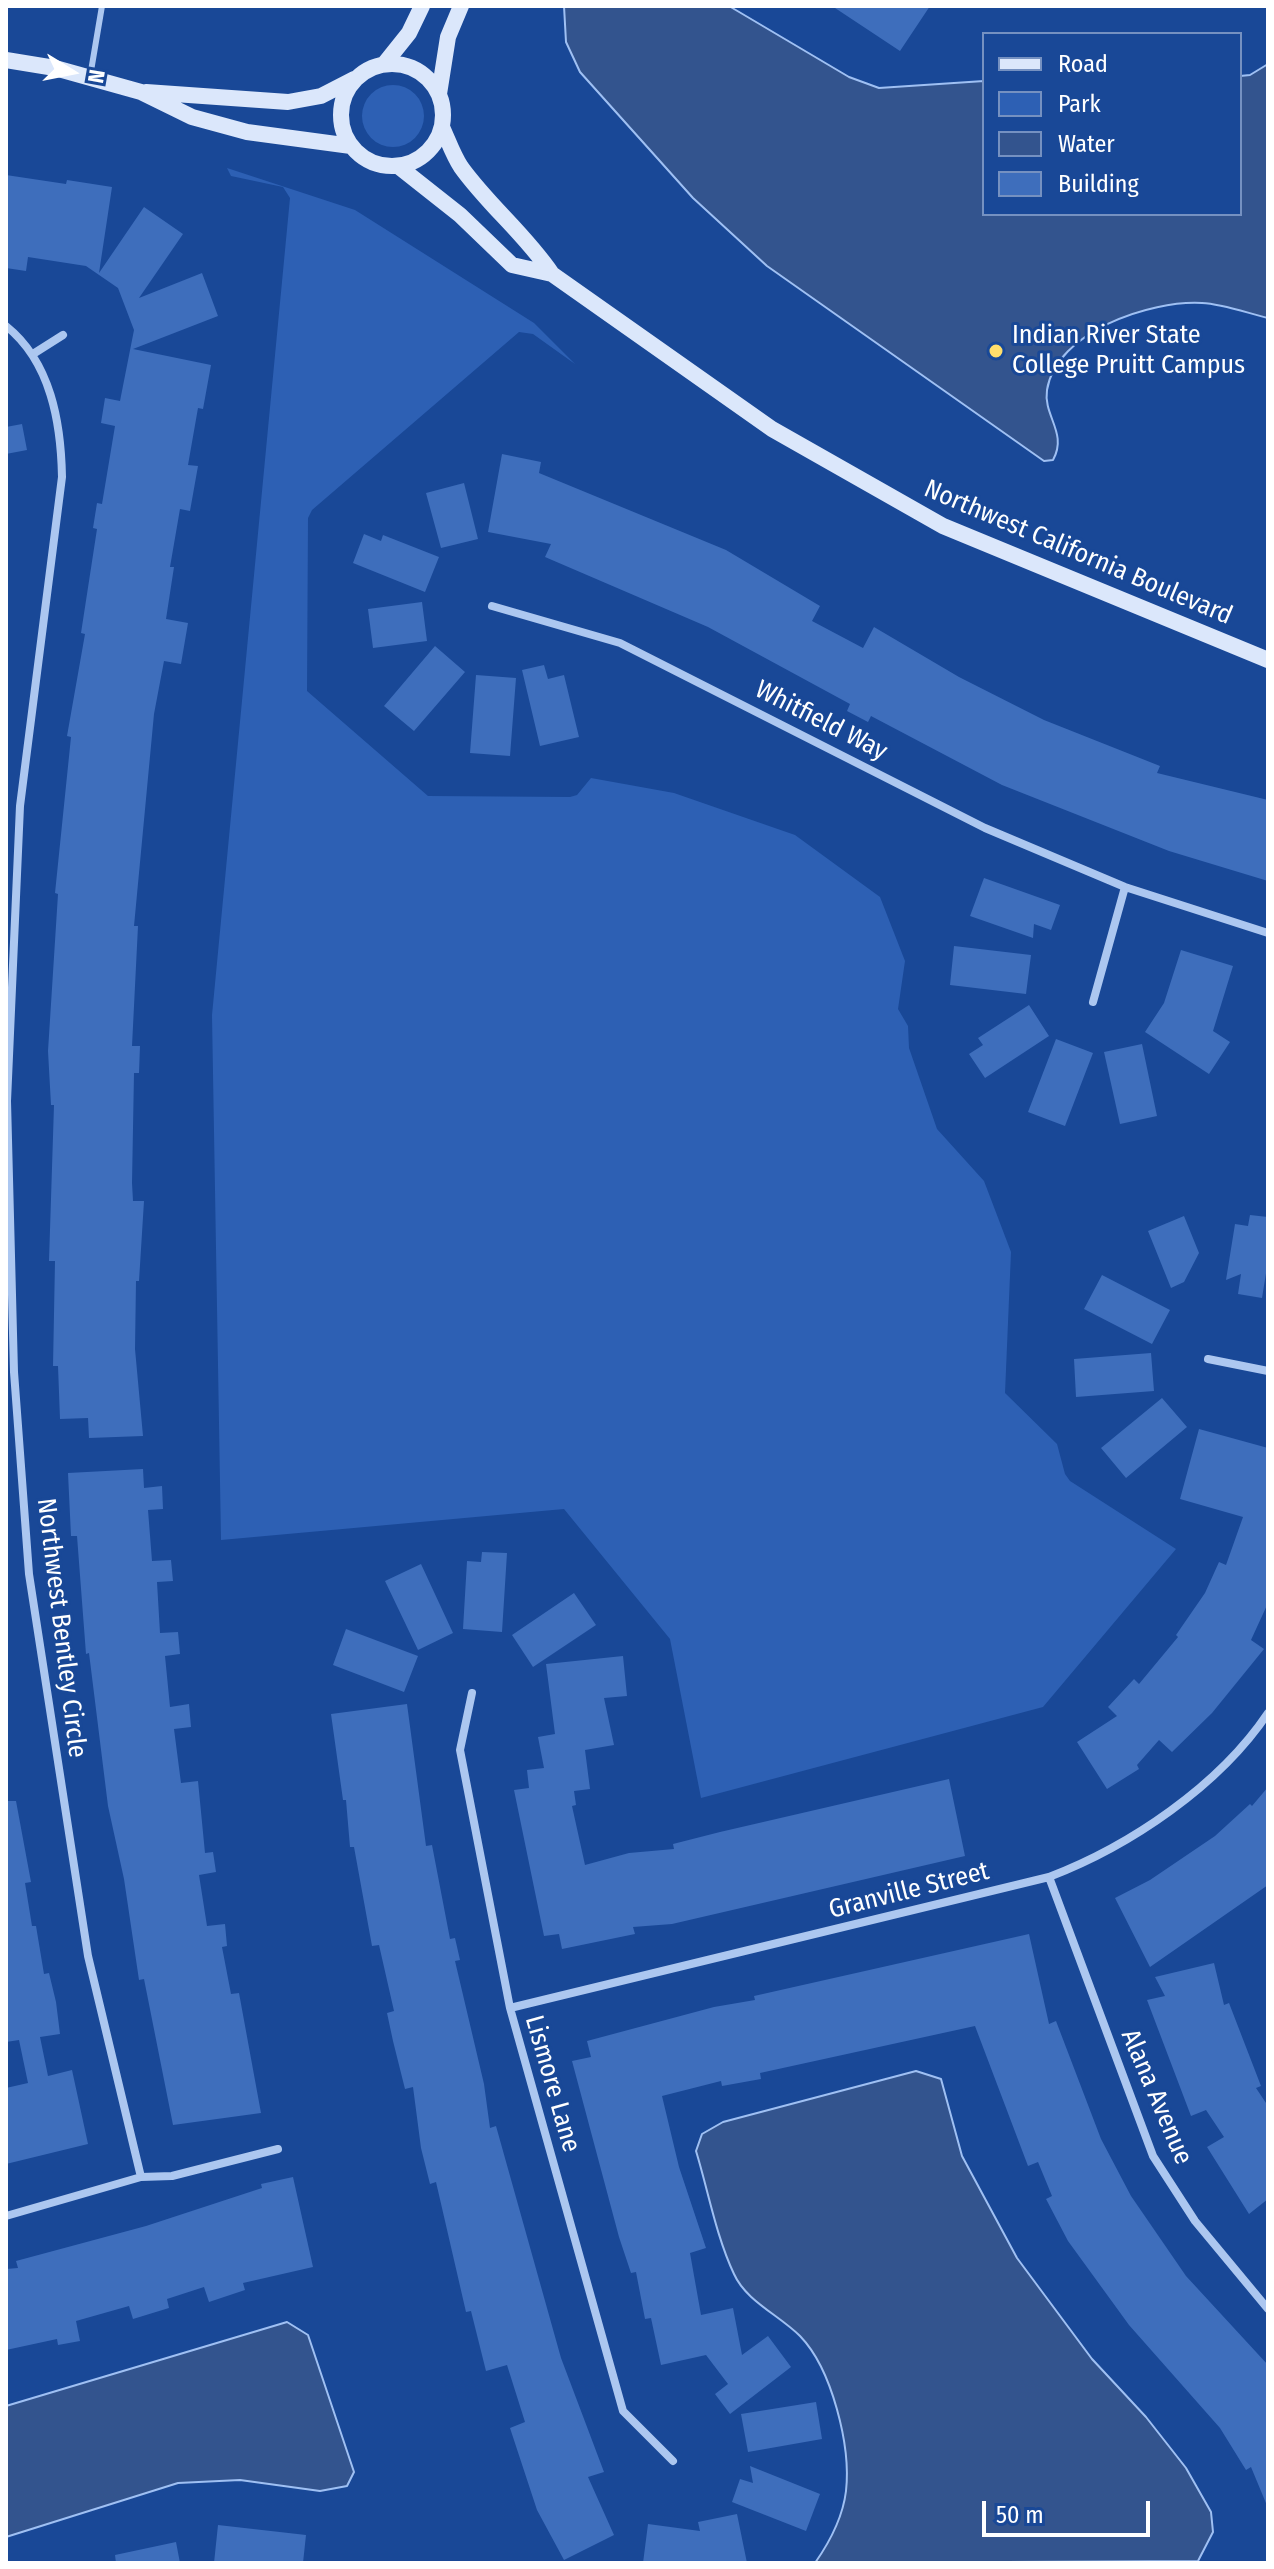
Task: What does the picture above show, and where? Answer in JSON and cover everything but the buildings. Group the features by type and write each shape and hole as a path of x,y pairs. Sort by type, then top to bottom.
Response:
{"street":[{"path":"141,92 288,102 321,96 385,63 409,33 422,6"},
{"path":"356,78 346,92 341,108 341,125 351,146 374,164 398,166 424,156 436,143 442,127 439,94 448,37 461,6"},
{"path":"6,60 141,92 192,117 247,132 351,146"},
{"path":"385,63 417,69 439,94"},
{"name":"Northwest California Boulevard","path":"442,127 459,164 492,206 529,239 552,274 772,429 943,526 1268,660"},
{"name":"Northwest California Boulevard","path":"398,166 460,215 512,265 552,274"},
{"name":"Northwest Bentley Circle","path":"6,326 33,354 49,391 61,435 62,477 20,806 7,1101 10,1372 29,1574 88,1956 141,2177"},
{"path":"33,354 63,335"},
{"name":"Whitfield Way","path":"492,606 620,643 985,828 1125,887 1268,933"},
{"path":"1093,1002 1125,887"},
{"path":"1208,1359 1268,1371"},
{"name":"Lismore Lane","path":"472,1693 460,1750 510,2008 623,2411 673,2461"},
{"name":"Granville Street","path":"510,2008 1049,1877 1088,1862 1152,1822 1208,1778 1268,1713"},
{"name":"Alana Avenue","path":"1049,1877 1153,2156 1195,2221 1268,2309"},
{"path":"6,2216 141,2177 172,2176 278,2149"}],"lane":[{"path":"90,78 102,6"}],"green space":[{"path":"393,85 405,87 415,94 422,104 422,128 415,138 405,145 393,147 381,145 371,138 364,128 362,116 364,104 371,94 381,87"},
{"path":"227,168 355,210 534,323 575,364 533,334 519,332 312,510 308,518 307,691 428,796 570,797 577,795 591,778 674,793 795,835 880,897 905,961 898,1009 908,1026 909,1048 937,1129 984,1181 1011,1252 1005,1393 1057,1444 1070,1481 1176,1549 1043,1707 701,1798 670,1639 564,1509 221,1540 212,1015 290,198 283,187 231,176"}],"water":[{"path":"564,6 729,6 849,77 879,88 982,81 982,216 1242,216 1242,76 1250,75 1268,64 1268,318 1218,305 1181,303 1132,314 1086,336 1054,369 1047,399 1058,441 1053,460 1044,461 767,266 693,198 580,72 566,42"},
{"path":"916,2071 941,2079 962,2156 1017,2258 1092,2359 1146,2417 1186,2468 1211,2512 1213,2532 1198,2561 815,2563 835,2529 846,2491 845,2452 837,2409 811,2350 792,2328 739,2284 717,2229 696,2151 702,2134 723,2122"},
{"path":"287,2322 308,2335 354,2472 347,2486 320,2491 240,2480 178,2483 6,2537 6,2406"}],"place":[{"name":"Indian River State College Pruitt Campus","path":"996,351"}]}
